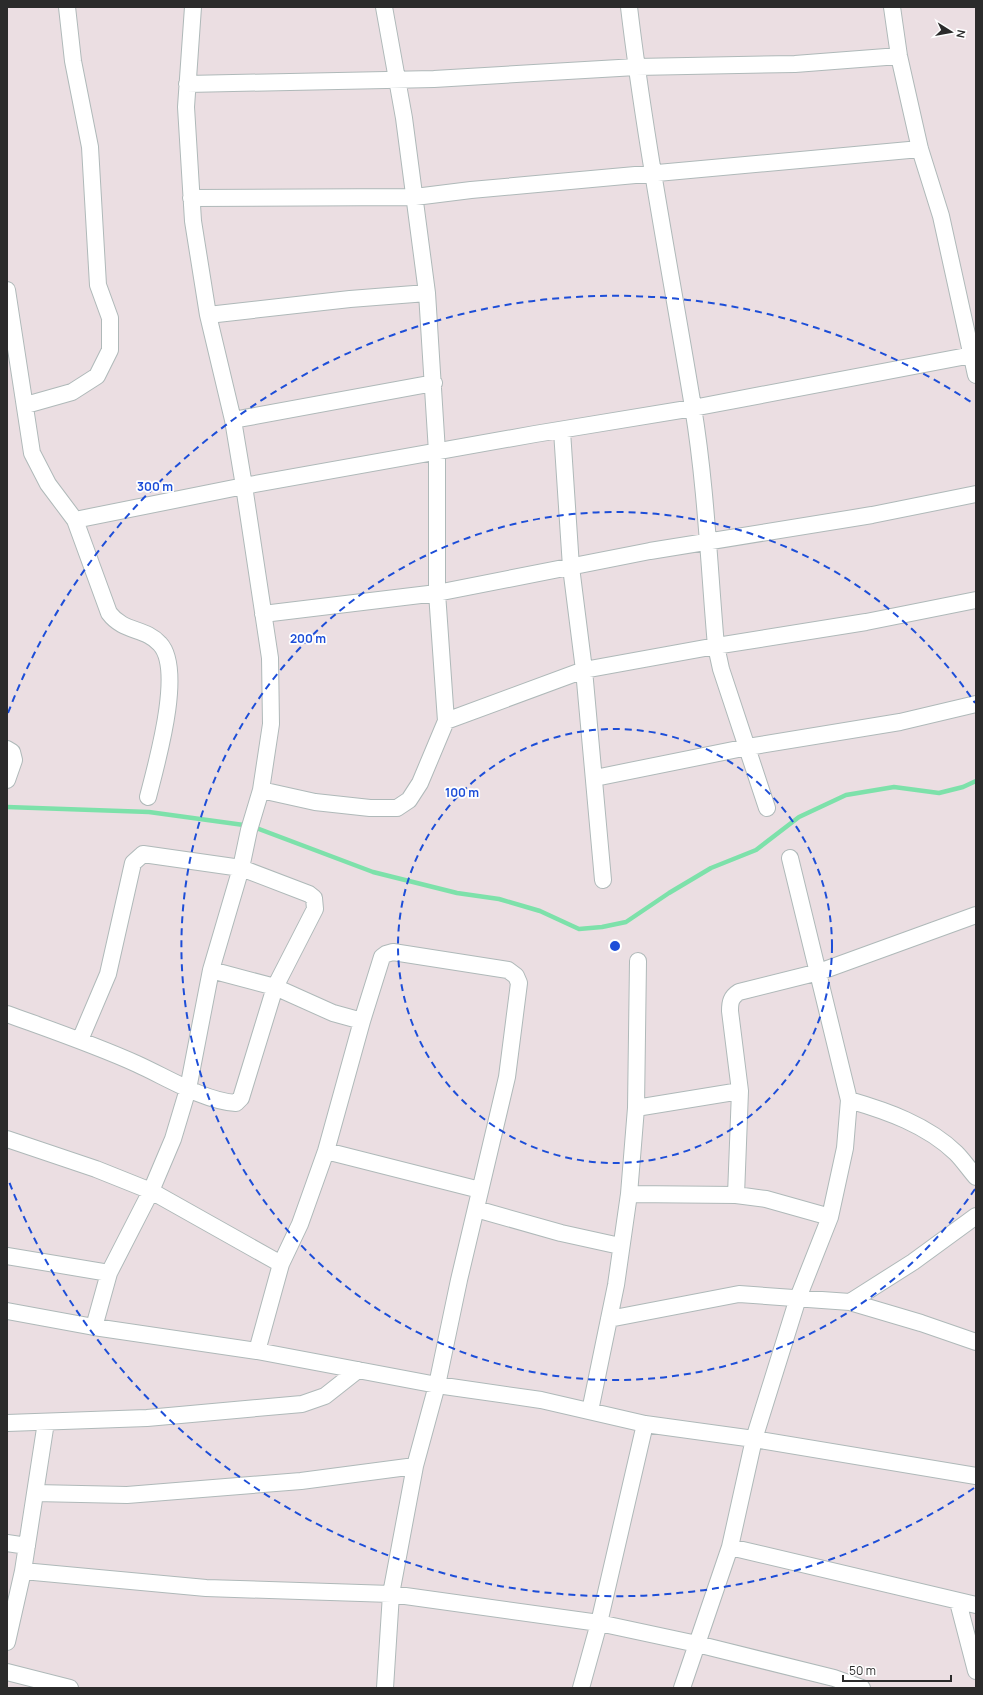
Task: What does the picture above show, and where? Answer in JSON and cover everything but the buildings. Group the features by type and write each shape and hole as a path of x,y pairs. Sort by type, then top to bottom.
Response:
{"street":[{"path":"26,406 72,392 97,376 110,350 110,318 98,285 90,148 73,61 67,7"},
{"path":"94,1327 109,1273 150,1191 173,1139 188,1089 211,970 241,868 249,830 261,790 268,748 272,698 270,658 244,486 233,420 208,316 197,250 191,198 187,139 187,84 193,7"},
{"path":"261,790 315,802 370,808 397,808 409,800 420,783 446,721 437,594 437,452 434,383 427,293 398,80 384,7"},
{"path":"630,7 636,67 693,408 704,488 716,646 721,669 767,808"},
{"path":"892,7 899,56 920,149 941,216 976,375"},
{"path":"187,84 398,80 636,67 795,64 899,56"},
{"path":"191,198 415,197 471,190 653,174 763,162 920,149"},
{"path":"7,290 10,325 26,406 32,453 48,484 75,520 109,613 116,622 144,632 153,638 161,644 166,655 169,666 168,701 163,735 148,797"},
{"path":"208,316 350,299 427,293"},
{"path":"75,520 244,486 693,408 972,355"},
{"path":"233,420 434,383"},
{"path":"562,431 571,567 584,670 604,880"},
{"path":"263,614 437,594 650,551 872,515 976,494"},
{"path":"446,721 584,670 716,646 866,622 976,600"},
{"path":"595,778 748,747 900,722 976,704"},
{"path":"7,749 12,752 14,760 7,780"},
{"path":"7,1014 80,1040 138,1064 188,1089 227,1101 239,1101 275,987 315,910 314,898 309,894 241,868 143,854 133,863 108,974 80,1040"},
{"path":"682,1688 730,1547 754,1439 798,1298 830,1217 845,1148 849,1100 790,858"},
{"path":"736,1195 740,1091 730,1011 730,1003 733,995 739,992 819,972 976,915"},
{"path":"257,1351 281,1264 300,1224 326,1151 362,1021 382,957 393,952 508,970 516,976 519,983 507,1077 459,1280 437,1385 415,1466 391,1594 385,1688"},
{"path":"590,1411 610,1319 629,1194 636,1108 638,961"},
{"path":"211,970 275,987 333,1014 362,1021"},
{"path":"636,1108 740,1091"},
{"path":"849,1100 888,1111 924,1130 956,1153 976,1177"},
{"path":"7,1138 96,1169 150,1191 281,1264"},
{"path":"326,1151 480,1190"},
{"path":"629,1194 736,1195 766,1199 830,1217"},
{"path":"476,1208 561,1233 620,1246"},
{"path":"850,1302 913,1262 976,1216"},
{"path":"7,1256 109,1273"},
{"path":"610,1319 739,1294 850,1302 921,1323 976,1342"},
{"path":"7,1311 94,1327 257,1351 437,1385 541,1400 645,1424 754,1439 976,1476"},
{"path":"7,1422 147,1418 302,1404 325,1396 358,1370"},
{"path":"7,1642 23,1570 46,1422"},
{"path":"581,1688 599,1623 645,1424"},
{"path":"35,1493 127,1495 301,1481 415,1466"},
{"path":"7,1543 27,1546"},
{"path":"730,1547 958,1602 976,1605"},
{"path":"23,1570 206,1588 391,1594 599,1623 697,1644 832,1683 862,1688"},
{"path":"958,1602 976,1671"},
{"path":"7,1672 70,1688"}],"waterway":[{"path":"7,807 149,812 251,826 373,872 457,893 499,899 540,911 579,929 602,927 626,922 669,893 711,868 756,850 799,817 846,795 894,787 939,793 963,787 976,781"}]}
